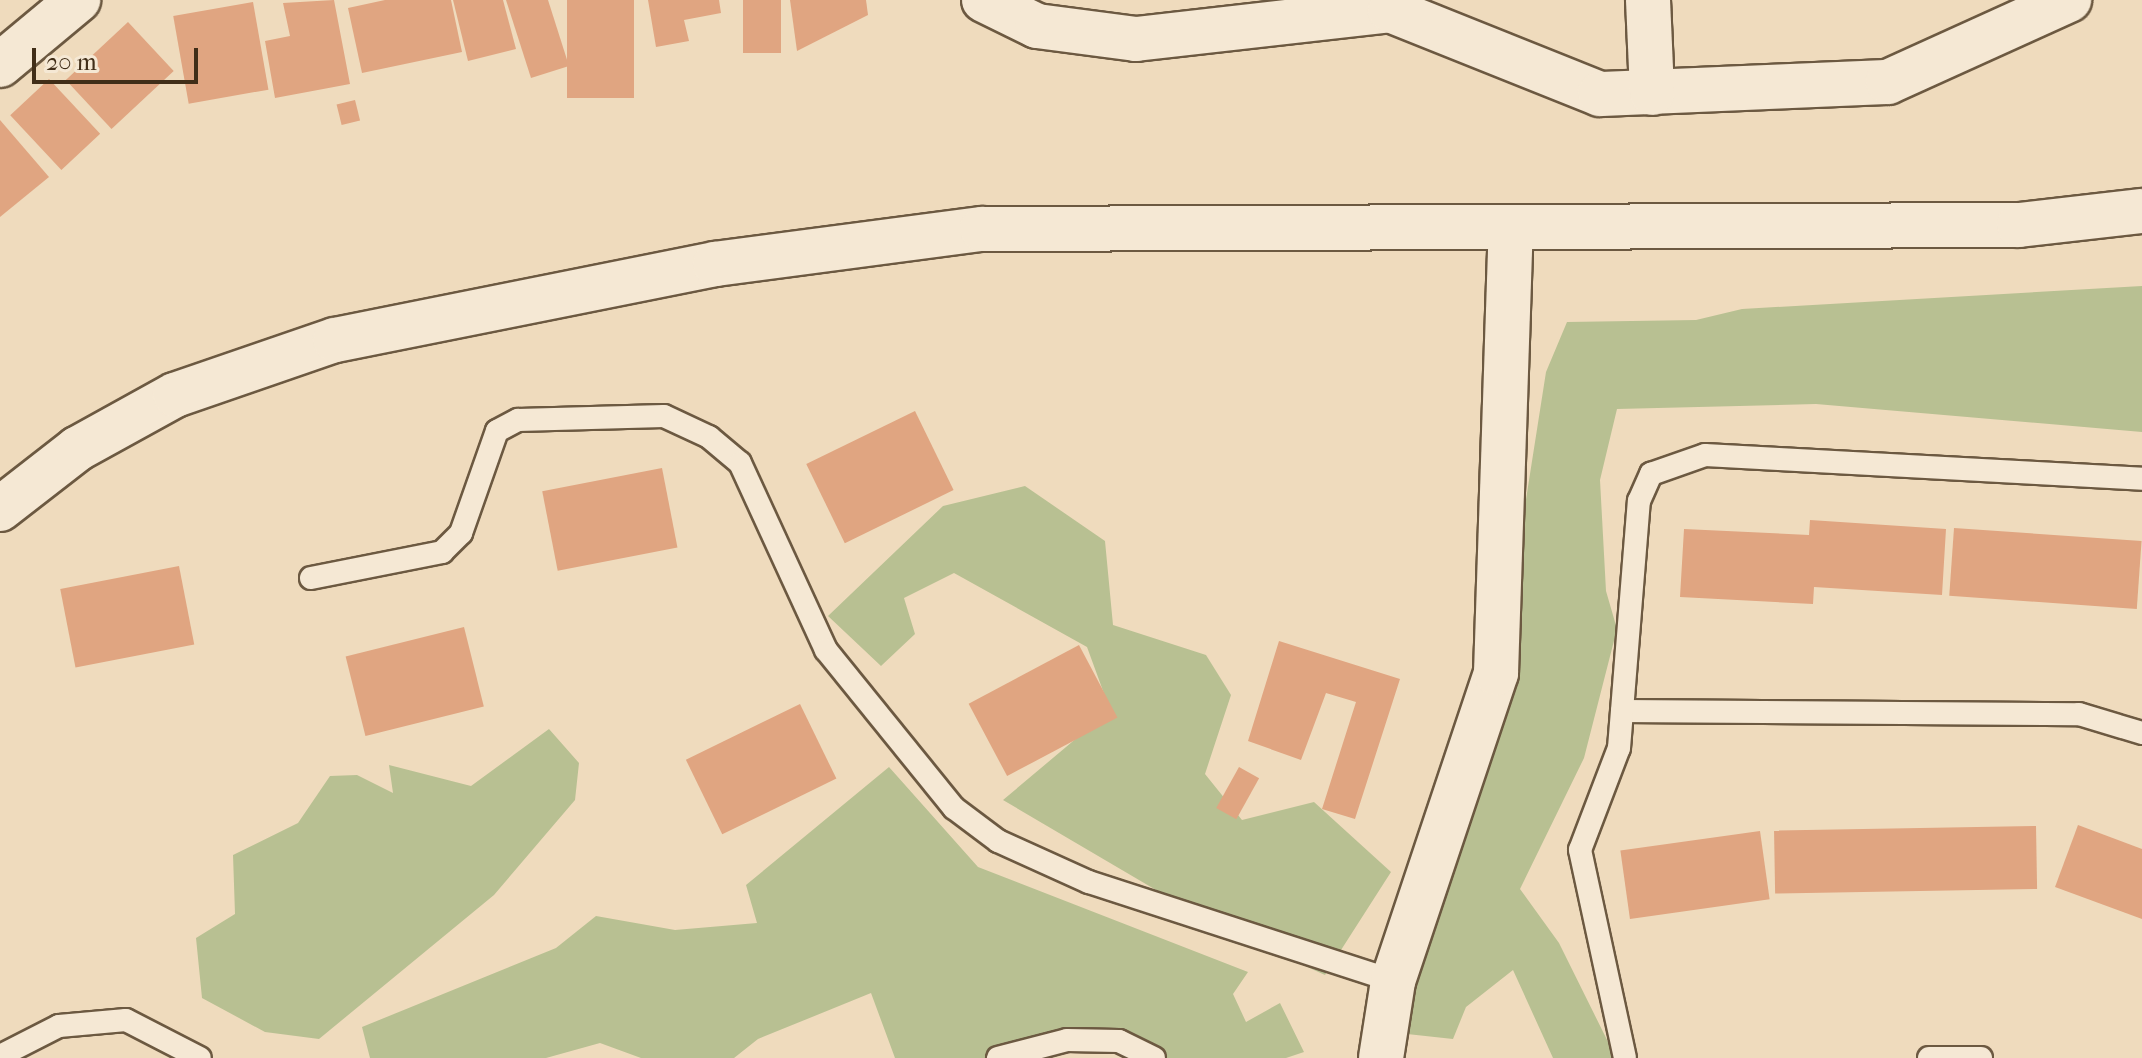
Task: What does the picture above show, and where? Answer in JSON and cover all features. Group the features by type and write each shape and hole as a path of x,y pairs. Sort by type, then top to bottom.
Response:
{"street":[{"path":"0,65 78,0"},
{"path":"984,0 1037,26 1136,39 1390,10 1600,94 1888,82 2069,0"},
{"path":"1648,0 1652,93"},
{"path":"0,509 77,449 175,395 291,355 715,264 982,229 2019,225 2142,211"},
{"path":"1381,1058 1393,981 1496,673 1511,229"}],"lane":[{"path":"311,578 442,552 461,533 497,431 518,420 664,416 709,437 740,463 826,650 965,816 998,841 1089,882 1393,981"},
{"path":"1625,1058 1580,850 1619,748 1639,501 1651,474 1670,463 1705,455 2142,479"},
{"path":"1622,711 2079,714 2142,733"},
{"path":"0,1056 59,1026 126,1020 164,1033 200,1058"},
{"path":"998,1058 1067,1040 1119,1041 1154,1058"},
{"path":"1929,1058 1981,1058"}],"green space":[{"path":"2142,286 2142,432 1816,404 1617,409 1600,480 1606,591 1617,629 1584,758 1520,889 1559,943 1616,1058 1553,1058 1513,970 1466,1007 1453,1039 1407,1034 1429,917 1508,614 1546,372 1567,322 1696,320 1742,309"},
{"path":"1025,486 1105,541 1113,625 1206,655 1231,695 1205,774 1242,820 1314,802 1391,872 1325,975 1219,927 1003,800 1110,710 1087,647 954,573 904,598 915,634 881,666 828,616 943,506"},
{"path":"549,729 579,763 575,800 494,895 319,1039 265,1032 202,998 196,938 235,914 233,855 298,823 330,776 357,775 393,793 389,765 471,786"},
{"path":"889,767 978,867 1248,972 1233,994 1246,1022 1280,1003 1304,1052 1286,1058 1140,1058 1111,1041 1005,1058 895,1058 871,993 758,1039 734,1058 641,1058 600,1043 546,1058 370,1058 362,1027 556,948 596,916 675,930 757,923 746,885"}],"building":[{"path":"334,0 350,84 275,98 265,41 290,36 283,3"},
{"path":"385,0 451,0 462,52 362,73 348,8"},
{"path":"453,0 503,0 516,49 468,61"},
{"path":"506,0 548,0 569,66 531,78"},
{"path":"567,0 634,0 634,98 567,98"},
{"path":"648,0 719,0 721,13 684,20 689,41 656,47"},
{"path":"743,0 781,0 781,53 743,53"},
{"path":"790,0 866,0 868,15 797,51"},
{"path":"253,2 268,90 189,104 173,16"},
{"path":"128,22 174,71 112,129 66,80"},
{"path":"49,79 100,134 61,170 10,115"},
{"path":"355,100 360,120 342,125 337,105"},
{"path":"0,120 49,177 0,217"},
{"path":"915,411 954,490 845,543 806,464"},
{"path":"662,468 677,548 558,571 542,491"},
{"path":"1810,520 1946,529 1942,595 1814,587 1813,604 1680,597 1684,529 1809,535"},
{"path":"1954,528 2142,541 2137,609 1949,596"},
{"path":"179,566 194,645 75,668 60,589"},
{"path":"464,627 484,707 365,736 346,657"},
{"path":"1279,641 1400,679 1355,819 1322,809 1356,702 1326,693 1301,760 1248,741"},
{"path":"1079,645 1117,717 1007,776 969,704"},
{"path":"800,704 836,779 722,834 686,760"},
{"path":"1239,767 1259,778 1236,819 1216,808"},
{"path":"2078,825 2142,849 2142,919 2055,887"},
{"path":"2036,826 2037,889 1775,894 1774,831"},
{"path":"1760,831 1770,899 1630,919 1620,851"}]}
